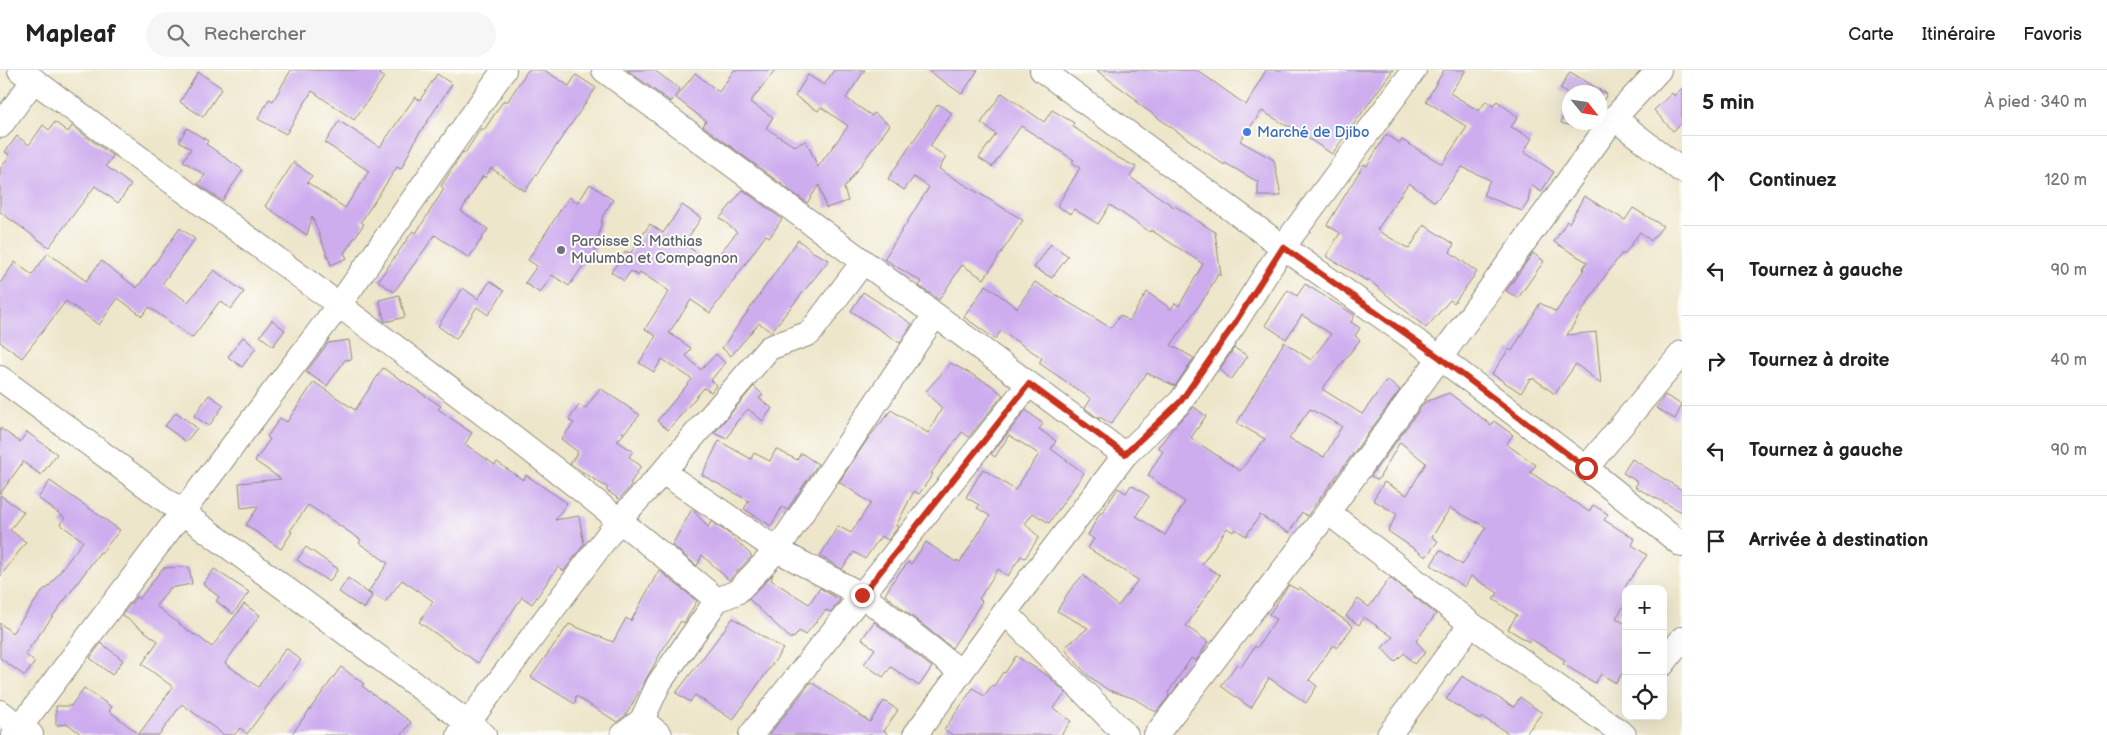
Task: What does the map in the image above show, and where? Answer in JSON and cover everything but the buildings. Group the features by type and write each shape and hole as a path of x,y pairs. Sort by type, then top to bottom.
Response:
{"street":[{"path":"0,712 22,732 182,512 339,306 504,70"},
{"path":"604,70 1125,454"},
{"path":"1042,70 1283,247 1439,357 1586,468 1682,545"},
{"path":"915,735 1005,612 1125,454 1181,401 1233,326 1283,247 1414,70"},
{"path":"1156,735 1328,512 1614,118 1659,70"},
{"path":"0,126 27,75 339,306 620,519 717,600"},
{"path":"1614,118 1682,171"},
{"path":"0,378 182,512 470,731 620,519 663,472 769,348 810,333 863,262"},
{"path":"623,735 642,720 660,684 717,600 738,592 777,550 935,314"},
{"path":"1586,468 1682,353"},
{"path":"751,735 1029,384"},
{"path":"663,472 777,550 862,595 961,672"},
{"path":"1328,512 1471,624 1619,728"},
{"path":"1005,612 1126,735"},
{"path":"1389,735 1471,624"},
{"path":"1667,659 1682,639"},
{"path":"642,720 660,735"}],"place":[{"name":"Marché de Djibo","path":"1247,132"},
{"name":"Paroisse S. Mathias Mulumba et Compagnon","path":"561,250"}],"route":[{"path":"862,595 1029,384 1125,454 1181,401 1233,326 1283,247 1439,357 1586,468"}]}
